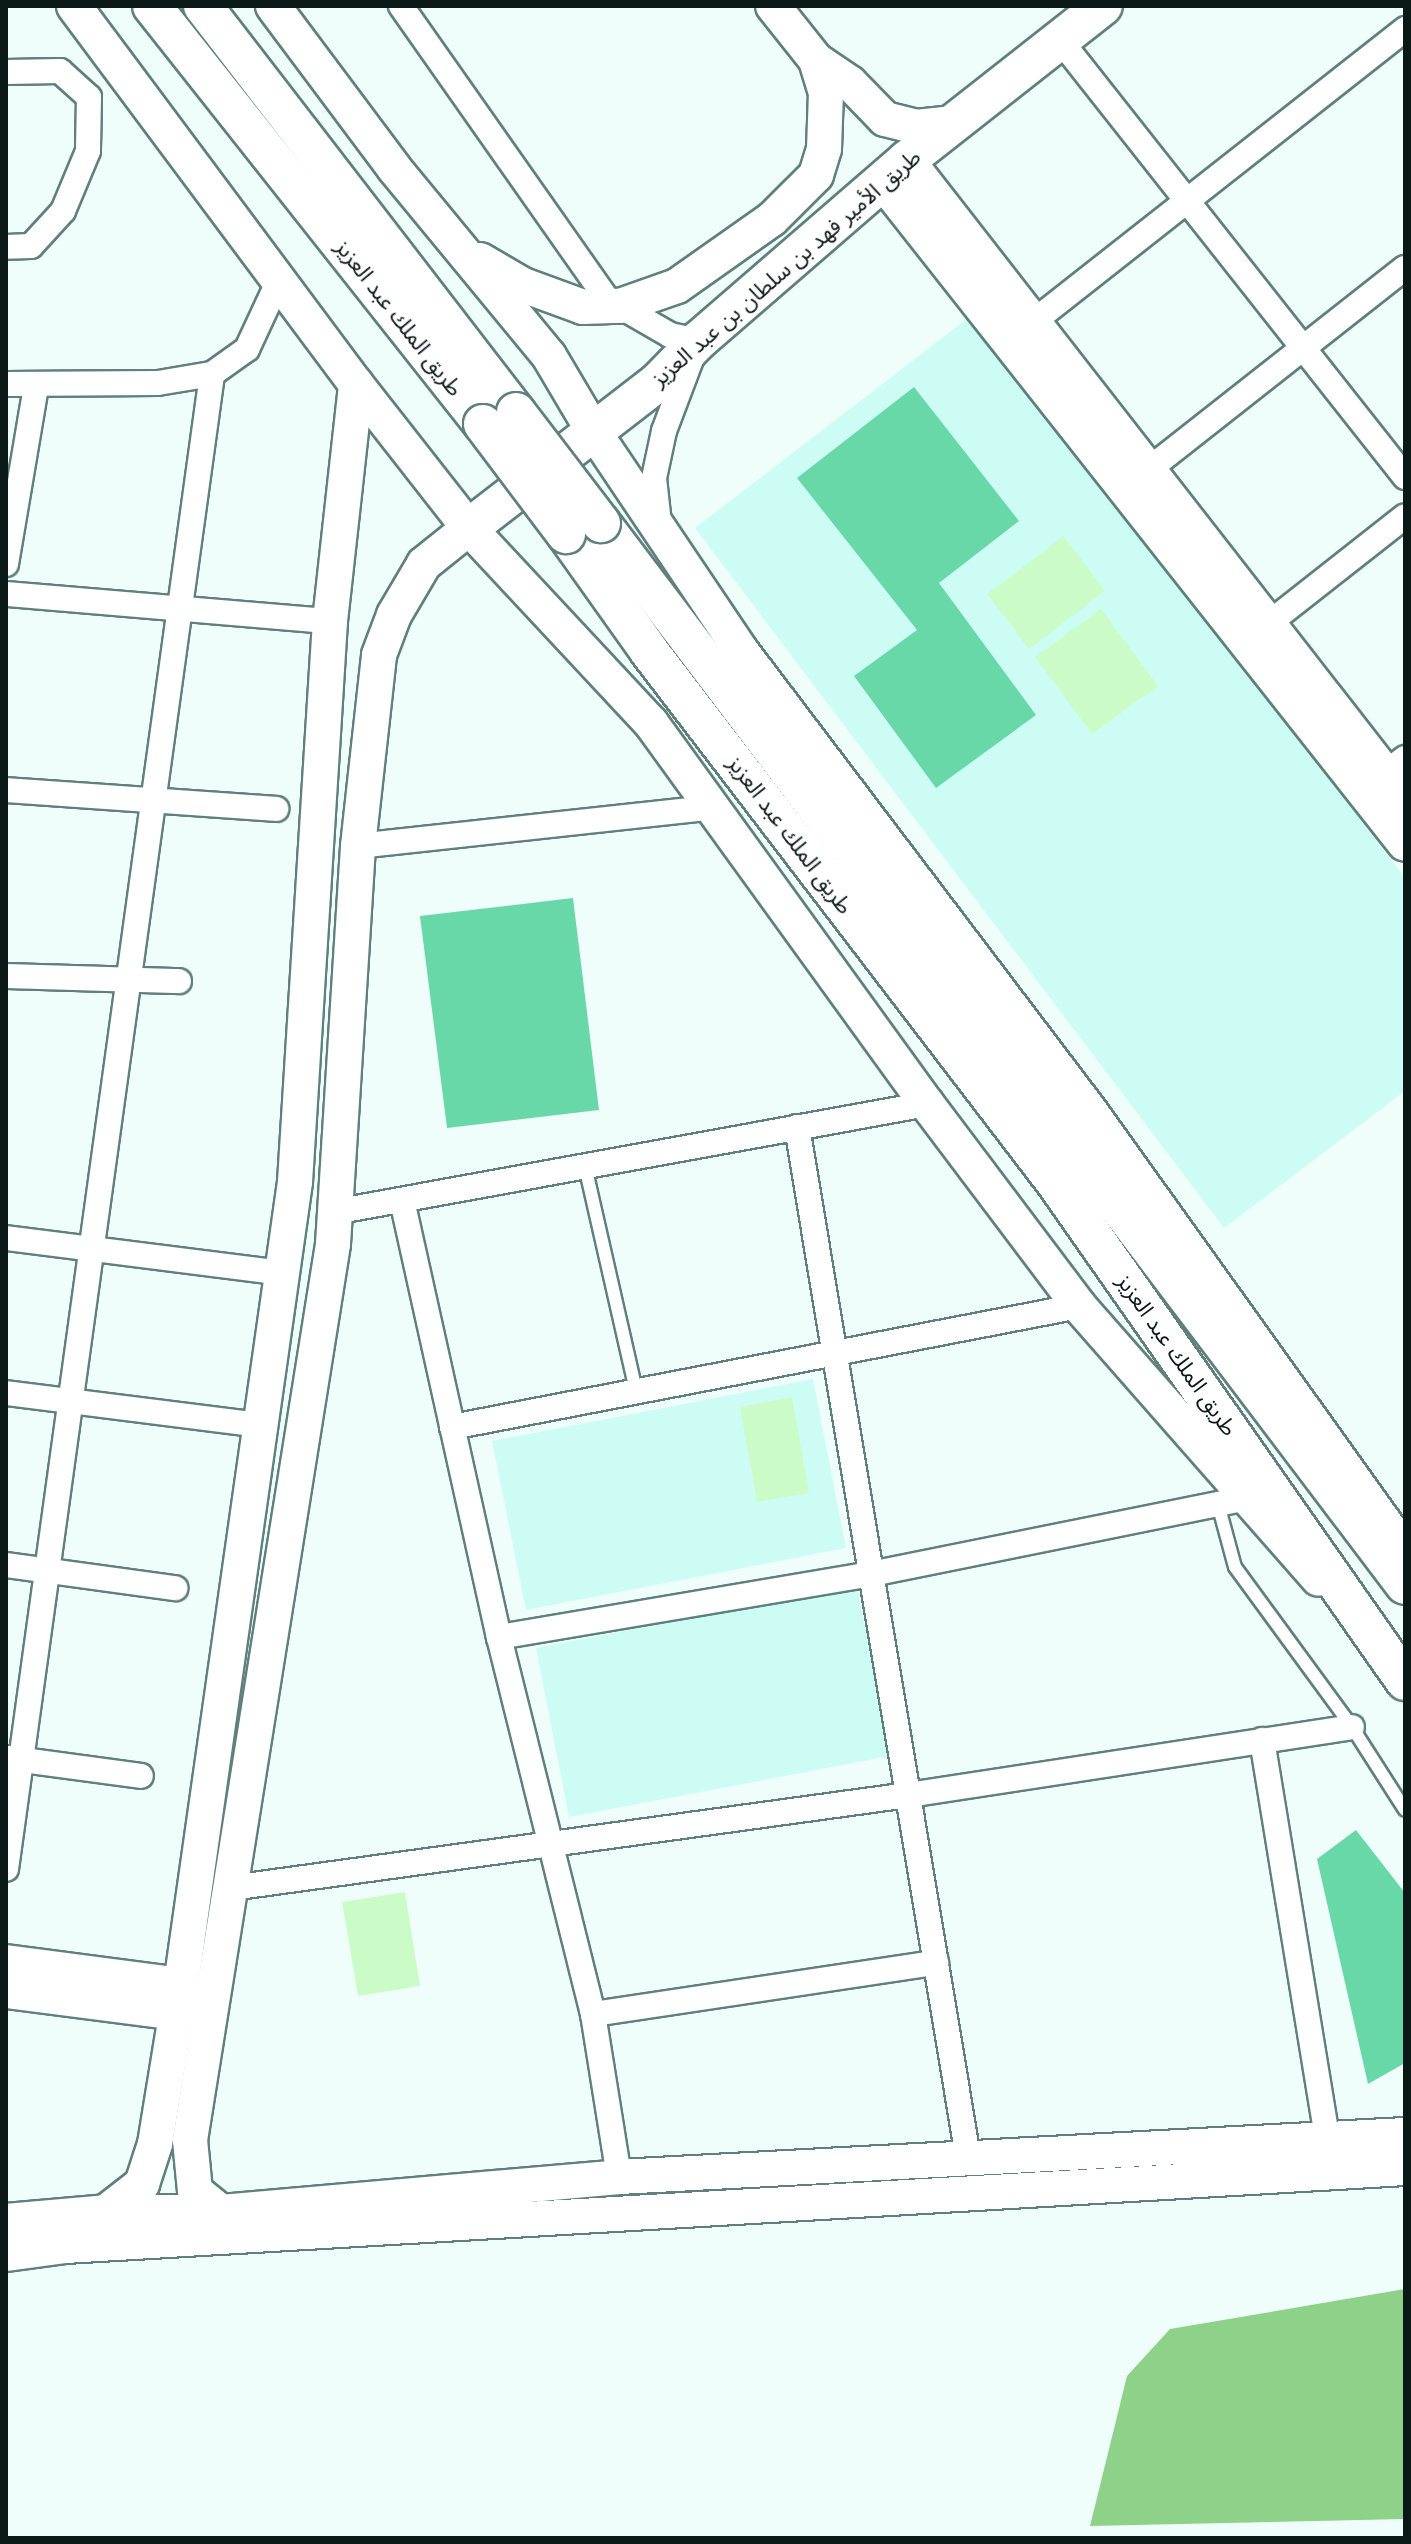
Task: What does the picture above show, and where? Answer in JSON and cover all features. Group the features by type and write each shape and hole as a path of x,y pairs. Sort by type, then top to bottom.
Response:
{"main road":[{"name":"طريق الملك عبد العزيز","path":"152,6 499,418 584,529 649,651 1056,1183 1405,1681"},
{"path":"203,6 499,418"},
{"name":"طريق الأمير فهد بن سلطان بن عبد العزيز","path":"469,528 659,381 698,341 894,170 1103,6"},
{"path":"584,529 1405,1585"}],"street":[{"path":"74,6 356,384 469,528 651,723 715,807 927,1104 1079,1306 1234,1501 1284,1543 1376,1638"},
{"path":"273,6 394,168 549,356 594,432 742,652 1090,1111 1392,1533 1405,1560"},
{"path":"401,6 606,298 670,335 698,341 664,431 654,478 660,530"},
{"path":"773,6 816,60 850,83 885,119 916,127 954,123"},
{"path":"1033,322 1405,29"},
{"path":"1060,40 1405,477"},
{"path":"460,248 523,285 583,307 620,306 677,286 772,219 816,175 824,149 826,93 816,60"},
{"path":"6,72 60,71 89,97 88,151 63,211 31,246 6,247"},
{"path":"894,170 1033,322 1268,624 1398,777"},
{"path":"894,170 1405,844"},
{"path":"1148,470 1405,268"},
{"path":"6,384 158,383 212,374 247,349 279,280"},
{"path":"6,1869 14,1758 47,1570 212,374"},
{"path":"106,2212 142,2184 155,2144 179,1999 295,1182 330,621 356,384"},
{"path":"6,564 36,386"},
{"path":"1268,624 1405,516"},
{"path":"221,2212 195,2191 190,2140 330,1260 358,846 379,655 394,615 424,564 469,528"},
{"path":"6,594 330,621"},
{"path":"6,790 276,809"},
{"path":"358,846 715,807"},
{"path":"6,976 179,981"},
{"path":"334,1212 927,1104"},
{"path":"797,1127 968,2157"},
{"path":"402,1200 499,1637 593,2014 619,2177"},
{"path":"6,1238 282,1273"},
{"path":"452,1427 1079,1306"},
{"path":"6,1393 261,1425"},
{"path":"499,1637 871,1574 1234,1501"},
{"path":"6,1565 175,1588"},
{"path":"231,1888 908,1795 1352,1727"},
{"path":"1262,1740 1327,2139"},
{"path":"14,1758 141,1776"},
{"path":"6,1962 179,1999"},
{"path":"593,2014 936,1963"},
{"path":"6,1991 179,1999"},
{"path":"6,2221 106,2212 221,2212 619,2177 1405,2135"},
{"path":"6,2254 65,2246 1405,2168"}],"lane":[{"path":"585,1166 636,1391"},
{"path":"1234,1501 1235,1567 1352,1727 1405,1810"}],"shaded area":[{"path":"972,315 1405,878 1405,1091 1224,1228 695,528"},
{"path":"813,1379 846,1548 526,1610 492,1441"},
{"path":"857,1586 890,1756 569,1817 536,1648"}],"green space":[{"path":"1064,536 1105,591 1029,649 987,594"},
{"path":"1101,609 1158,686 1092,734 1035,657"},
{"path":"792,1397 809,1493 757,1502 740,1407"},
{"path":"405,1892 420,1986 358,1996 342,1902"},
{"path":"1405,2289 1405,2519 1090,2526 1127,2376 1170,2329"}],"building":[{"path":"914,387 1019,521 939,583 1036,715 936,788 854,676 917,630 797,478"},
{"path":"573,898 599,1110 447,1128 420,916"},
{"path":"1356,1830 1405,1893 1405,2063 1368,2084 1317,1859"}]}
